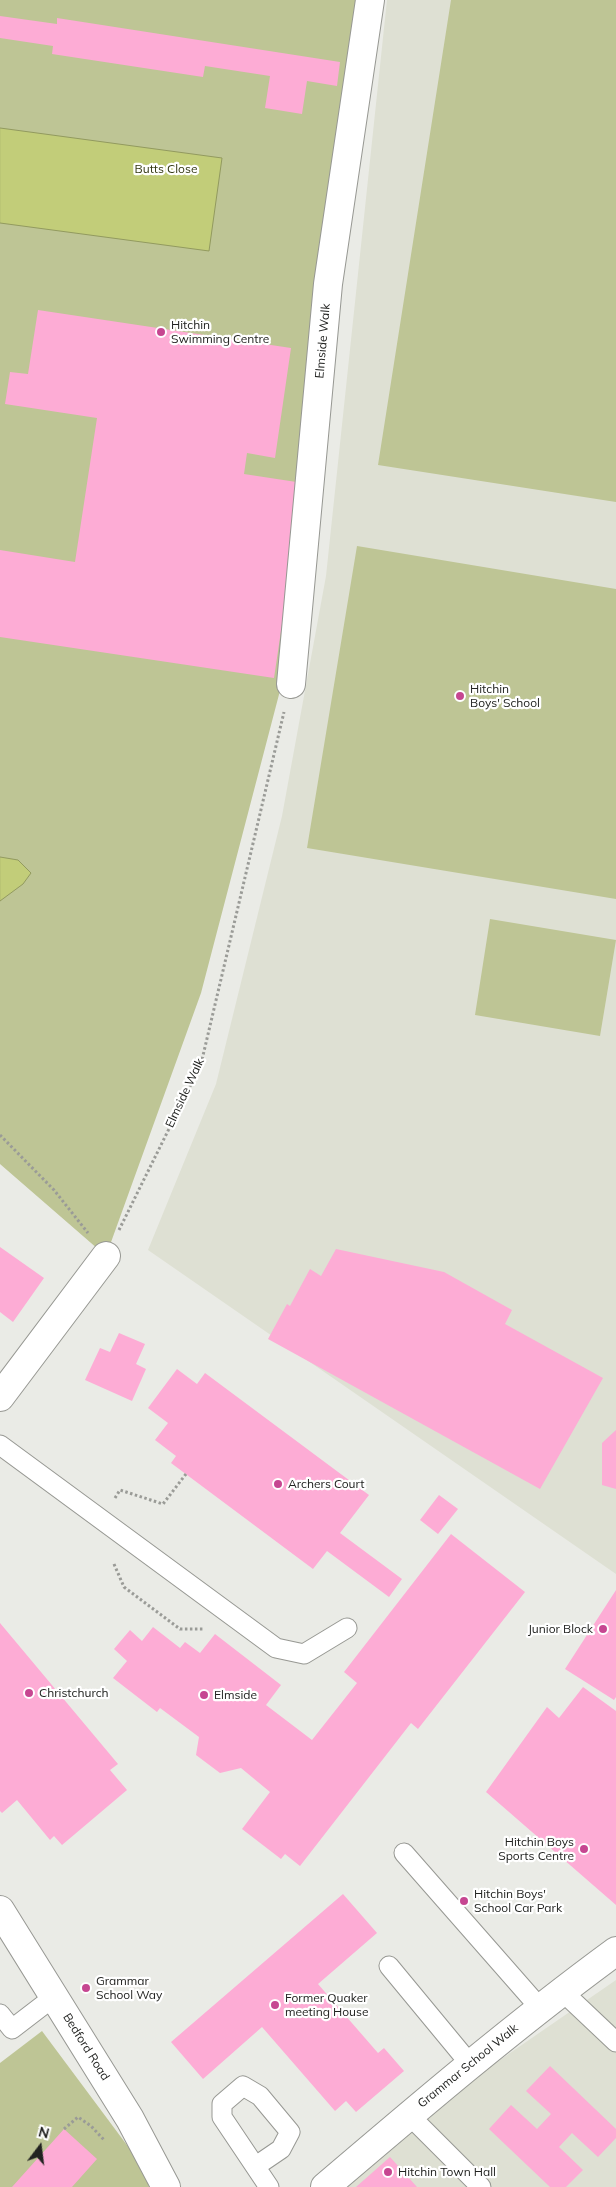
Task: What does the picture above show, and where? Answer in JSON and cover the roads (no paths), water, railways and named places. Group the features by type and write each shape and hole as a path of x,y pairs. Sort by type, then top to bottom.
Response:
{"street":[{"name":"Elmside Walk","path":"291,684 328,284 370,0"},
{"path":"0,1397 106,1256"},
{"name":"Bedford Road","path":"0,1910 130,2119 166,2187"},
{"name":"Grammar School Walk","path":"325,2187 470,2064 616,1951"}],"lane":[{"path":"0,1445 276,1648 304,1654 347,1628"},
{"path":"404,1853 540,2008"},
{"path":"389,1966 470,2064"},
{"path":"562,1991 616,2042"},
{"path":"0,2014 12,2029 55,1996"},
{"path":"410,2115 481,2187"},
{"path":"256,2166 269,2187"}],"place":[{"name":"Hitchin Swimming Centre","path":"161,332"},
{"name":"Hitchin Boys' School","path":"460,696"},
{"name":"Archers Court","path":"278,1484"},
{"name":"Junior Block","path":"603,1629"},
{"name":"Christchurch","path":"29,1693"},
{"name":"Elmside","path":"204,1695"},
{"name":"Hitchin Boys Sports Centre","path":"584,1849"},
{"name":"Hitchin Boys' School Car Park","path":"464,1901"},
{"name":"Grammar School Way","path":"86,1988"},
{"name":"Former Quaker meeting House","path":"275,2005"},
{"name":"Hitchin Town Hall","path":"388,2172"}],"park label":[{"name":"Butts Close","path":"166,169"}]}
